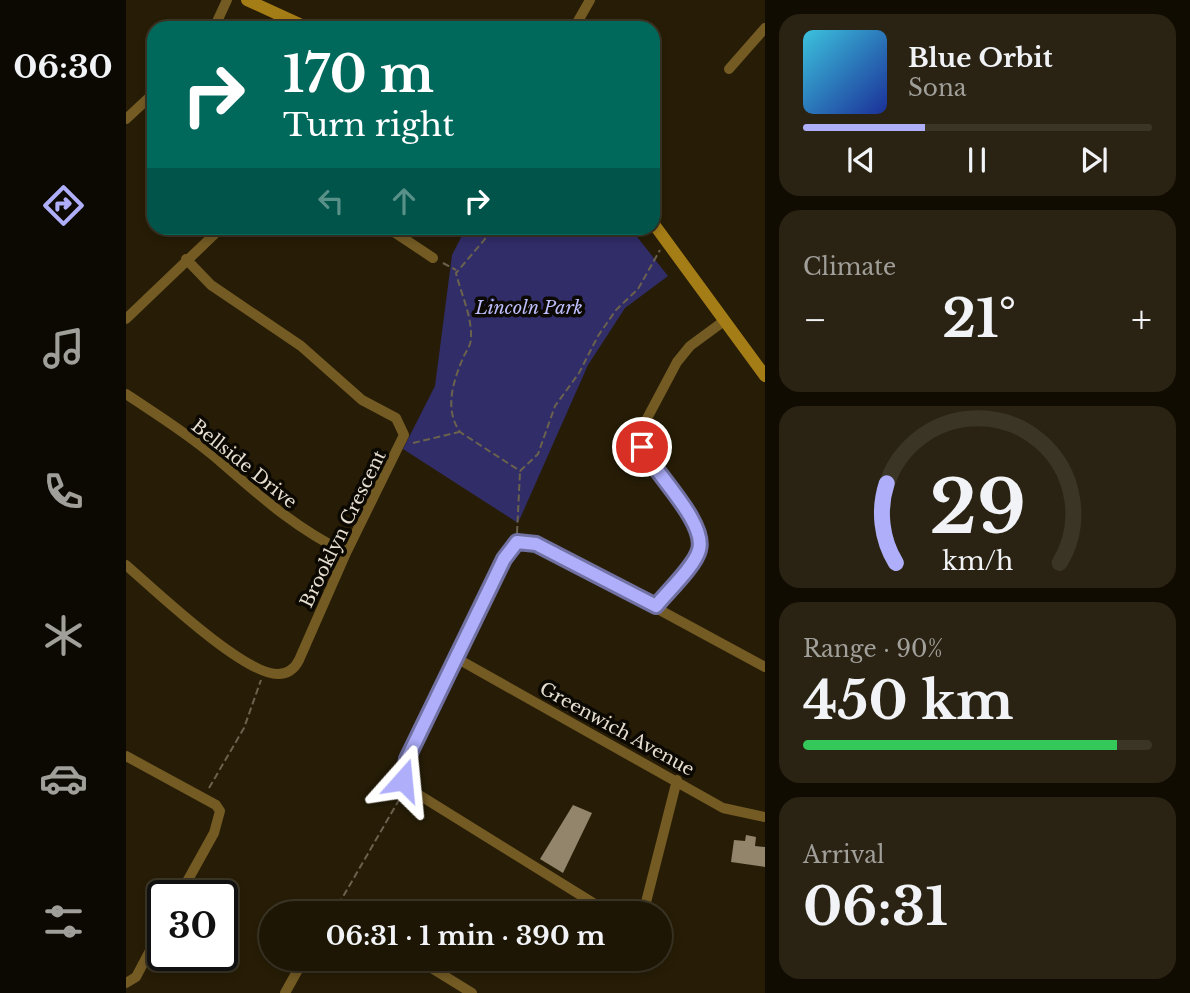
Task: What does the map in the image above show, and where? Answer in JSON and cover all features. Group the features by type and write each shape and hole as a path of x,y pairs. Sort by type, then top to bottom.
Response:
{"street":[{"path":"217,21 227,0"},
{"path":"247,0 293,21"},
{"path":"579,21 590,0"},
{"path":"729,69 765,27"},
{"path":"126,119 147,100"},
{"path":"660,232 765,376"},
{"path":"126,318 213,235"},
{"path":"398,235 433,258"},
{"name":"Brooklyn Crescent","path":"186,259 211,285 301,346 362,400 396,418 404,435 346,553 296,667 275,675 264,669"},
{"path":"656,606 695,557 700,542 695,525 642,447 643,426 677,362 690,346 724,321"},
{"name":"Bellside Drive","path":"126,394 158,412 290,522 346,553"},
{"path":"590,901 407,786 402,772 504,559 517,542 536,544 656,606 765,667"},
{"path":"126,565 220,647 264,669"},
{"name":"Greenwich Avenue","path":"458,659 723,808 765,817"},
{"path":"126,756 216,805 220,811 220,818 187,880"},
{"path":"646,901 677,780"},
{"path":"126,983 136,977 147,956"},
{"path":"285,993 297,971"},
{"path":"436,971 472,993"}],"path":[{"path":"457,270 476,252 485,235"},
{"path":"517,542 520,471 538,454 555,406 579,373 598,336 615,310 638,289 666,240"},
{"path":"433,258 457,270 471,327 471,343 452,383 450,400 455,425 460,432 520,471"},
{"path":"400,446 460,432"},
{"path":"203,799 244,728 264,669"},
{"path":"341,901 407,786"}],"green space":[{"name":"Lincoln Park","path":"462,235 636,235 668,276 625,308 588,365 518,523 403,449 435,386 452,255"}],"building":[{"path":"573,805 592,813 563,873 540,859"},
{"path":"746,835 756,837 755,846 765,847 765,867 731,862 734,840 745,841"}],"route":[{"path":"403,780 402,772 407,759 458,659 504,559 517,542 536,544 656,606 695,557 699,551 699,532 642,447"}]}
